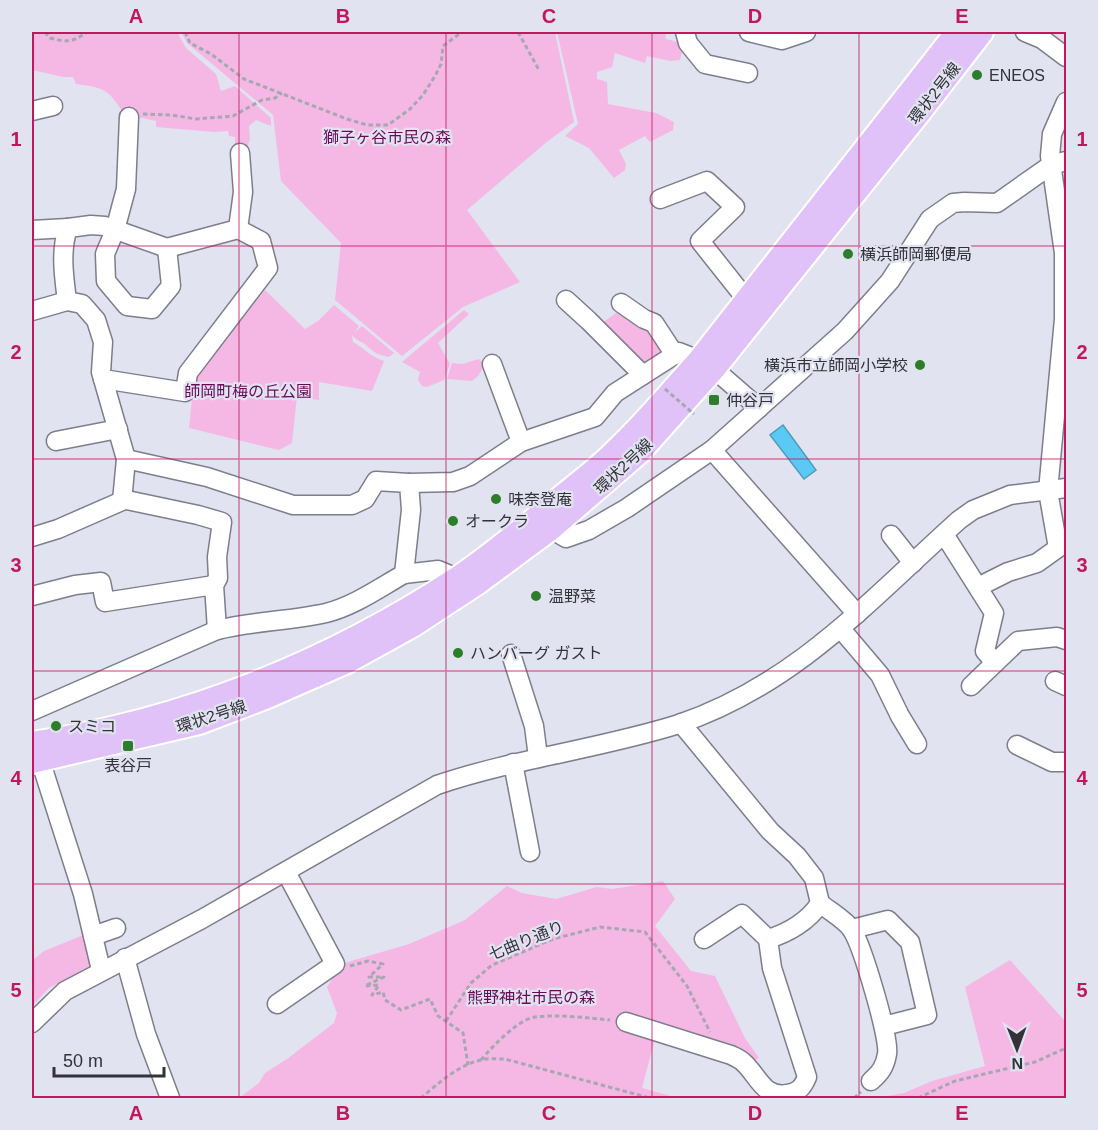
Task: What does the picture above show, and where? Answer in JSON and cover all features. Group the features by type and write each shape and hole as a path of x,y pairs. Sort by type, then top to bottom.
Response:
{"main road":[{"name":"環状2号線","path":"34,749 178,711 259,681 341,645 457,578 527,526 613,453 706,364 746,299 957,32"},
{"name":"環状2号線","path":"34,749 200,723 265,698 347,662 414,625 478,583 551,529 639,453 706,364 909,126 982,32"}],"street":[{"path":"685,32 688,43 705,64 748,73"},
{"path":"750,32 782,40 806,32"},
{"path":"1024,32 1041,39 1066,57"},
{"path":"978,587 1008,572 1037,563 1058,548 1048,491 1064,319 1065,273 1059,163 1052,134 1066,102"},
{"path":"32,111 53,106"},
{"path":"129,117 126,189 115,230 105,254 106,281 127,306 152,309 171,286 167,248"},
{"path":"238,229 243,192 240,153"},
{"path":"527,526 551,529 566,538 589,530 627,508 712,450 845,331 890,281 930,219 953,203 997,203 1059,163"},
{"path":"660,199 707,181 735,207 700,241 746,299"},
{"path":"32,230 105,226 167,248 238,229 261,241 268,268 188,373 185,392 103,379"},
{"path":"67,301 63,266 65,236 68,228"},
{"path":"566,300 643,375"},
{"path":"32,311 67,301 82,304 96,320 103,342 101,372 126,459 122,501 58,529 32,537"},
{"path":"621,303 654,323 675,355"},
{"path":"126,459 207,477 293,505 352,505 366,499 376,481 432,484 453,482 470,476 521,442 595,417 615,393 680,352 706,364 759,408"},
{"path":"492,364 521,442"},
{"path":"56,441 118,429"},
{"path":"712,450 857,614"},
{"path":"404,574 411,510 409,483"},
{"path":"32,1023 65,991 101,970 202,919 437,785 476,772 637,736 681,723 768,683 841,629 959,520 982,506 1011,495 1066,488"},
{"path":"122,499 222,522 217,556 218,578 214,585 217,630"},
{"path":"891,534 913,562"},
{"path":"944,534 994,613 985,651 995,663"},
{"path":"32,711 217,630 236,625 326,613 354,603 404,574 438,570 457,578"},
{"path":"32,596 75,585 101,582 105,602 214,585"},
{"path":"841,629 880,675 917,744"},
{"path":"971,686 1018,641 1057,637 1066,639"},
{"path":"511,654 534,726 538,757"},
{"path":"681,723 770,831 797,856 814,878 820,903 852,929 884,1026 888,1052 883,1069 871,1081"},
{"path":"1017,745 1052,762 1066,762"},
{"path":"34,749 83,894 101,970"},
{"path":"513,763 530,852"},
{"path":"277,1004 335,964 286,872"},
{"path":"768,939 781,935 813,914 820,903"},
{"path":"626,1022 716,1050 743,1061 768,1091 777,1096 794,1093 803,1087 807,1077 772,968 768,939 742,914 704,939"},
{"path":"852,929 888,920 910,942 927,1015 884,1026"},
{"path":"93,936 116,928"},
{"path":"125,958 146,1034 170,1098"}],"path":[{"path":"45,32 50,39 64,42 76,40 87,32"},
{"path":"185,32 190,43 211,54 244,79 367,125 388,125 410,110 423,95 441,64 443,46 462,32"},
{"path":"518,32 539,70"},
{"path":"129,117 140,114 172,115 196,119 233,116 262,100 275,98 282,93"},
{"path":"665,389 694,414"},
{"name":"七曲り通り","path":"446,1022 471,983 492,965 553,939 600,927 611,928 645,932 687,986 706,1022 716,1050"},
{"path":"335,964 345,967 368,961 383,964 369,976 384,977 365,986 379,985 372,995 383,992 385,1000 401,1010 430,999 438,1016 463,1033 468,1065"},
{"path":"481,1060 505,1034 533,1017 586,1018 626,1022"},
{"path":"918,1098 955,1081 1035,1062 1066,1048"},
{"path":"421,1098 439,1082 468,1065 481,1060 505,1059 650,1098"}],"green space":[{"path":"32,32 177,32 186,48 216,74 221,91 235,86 271,118 271,126 256,120 249,126 250,139 246,152 235,150 235,137 229,136 228,131 156,127 156,121 124,114 114,99 105,91 76,84 73,77 32,70"},
{"name":"獅子ヶ谷市民の森","path":"181,32 555,32 574,122 548,141 467,210 520,282 463,307 402,356 335,300 341,243 281,181 273,115 187,43"},
{"path":"557,32 665,32 666,39 682,43 680,60 670,61 647,56 645,63 615,53 612,67 597,72 597,79 607,82 608,104 656,113 674,122 673,130 650,142 645,136 619,150 626,164 625,170 614,178 589,148 565,136 578,124"},
{"name":"師岡町梅の丘公園","path":"265,290 305,329 318,321 334,305 359,326 355,332 362,326 394,353 389,357 377,353 352,335 353,342 384,361 372,391 319,382 319,400 297,397 292,443 279,450 189,428 194,379"},
{"path":"624,307 671,354 644,372 597,327"},
{"path":"464,310 469,314 438,343 450,364 444,380 427,387 422,386 418,380 420,372 402,362"},
{"path":"479,359 485,365 472,381 447,379 452,363 462,364"},
{"name":"熊野神社市民の森","path":"663,881 675,899 655,926 691,971 715,976 745,1038 759,1058 751,1062 658,1027 642,1088 678,1098 239,1098 259,1083 265,1073 334,1023 337,1013 327,987 341,964 409,944 465,920 507,886 522,893 556,899 597,887 612,889"},
{"path":"86,934 92,962 90,966 49,988 32,1006 32,961 44,951"},
{"path":"1010,960 1064,1020 1066,1018 1066,1098 876,1098 904,1093 932,1081 985,1066 965,987"}],"water":[{"path":"783,425 816,470 804,479 770,435"}],"place":[{"name":"ENEOS","path":"977,75"},
{"name":"横浜師岡郵便局","path":"848,254"},
{"name":"横浜市立師岡小学校","path":"920,365"},
{"name":"仲谷戸","path":"714,400"},
{"name":"味奈登庵","path":"496,499"},
{"name":"オークラ","path":"453,521"},
{"name":"温野菜","path":"536,596"},
{"name":"ハンバーグ ガスト","path":"458,653"},
{"name":"スミコ","path":"56,726"},
{"name":"表谷戸","path":"128,746"}]}
